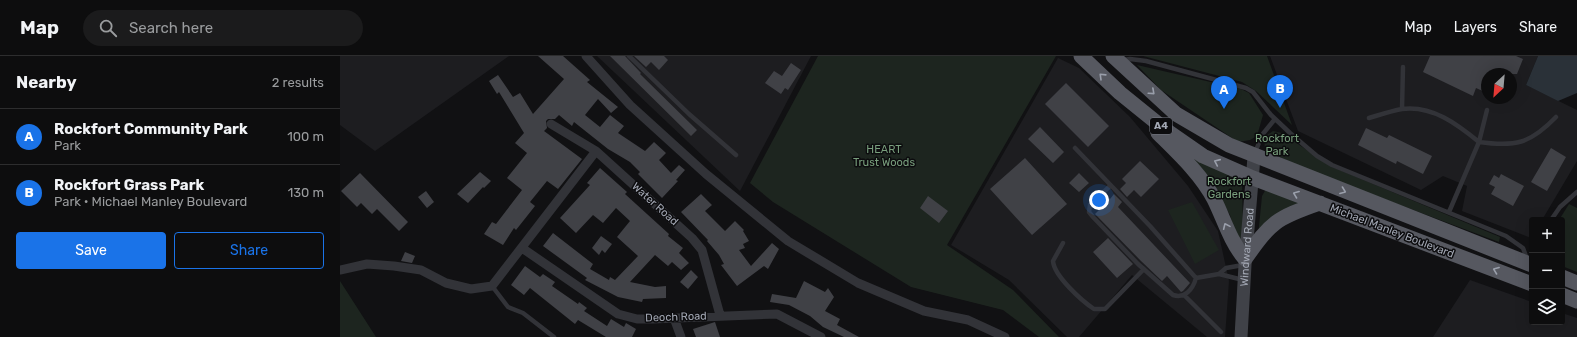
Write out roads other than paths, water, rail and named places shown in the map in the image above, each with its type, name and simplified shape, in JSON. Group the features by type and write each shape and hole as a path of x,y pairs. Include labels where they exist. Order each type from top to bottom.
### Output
{"highway":[{"name":"A4","path":"1081,56 1120,93 1167,131 1203,156 1253,178"},
{"name":"A4","path":"1116,59 1176,114 1222,142 1254,157"},
{"path":"1120,93 1194,172 1213,198 1237,249 1245,262 1268,228 1278,220 1320,203"},
{"name":"Michael Manley Boulevard","path":"1254,157 1529,261"},
{"name":"Michael Manley Boulevard","path":"1253,178 1529,283"},
{"path":"1565,278 1577,283"},
{"path":"1565,296 1577,301"}],"main road":[{"name":"Windward Road","path":"1241,337 1245,262 1254,157"}],"street":[{"path":"586,56 630,105 706,174 788,242 858,283 924,311 968,320 1005,337"},
{"name":"Water Road","path":"550,124 596,150 692,238 702,250 720,315"},
{"path":"340,270 367,264 394,266 421,270 446,283 471,289 492,286 596,150"},
{"name":"Deoch Road","path":"522,248 618,314 637,319 777,314 821,337"},
{"path":"674,318 681,337"}],"lane":[{"path":"629,56 689,114 736,155"},
{"path":"1116,59 1146,61 1246,88 1253,92 1275,119 1317,156 1332,165 1492,229 1514,240 1523,248 1529,258"},
{"path":"1402,109 1403,67"},
{"path":"1369,118 1402,109 1420,110 1445,118 1479,142 1499,145 1530,140 1556,117"},
{"path":"1449,212 1479,142 1487,110"},
{"path":"1254,157 1262,135 1275,119"},
{"path":"1075,148 1150,226 1196,278"},
{"path":"1110,186 1090,205 1089,212 1144,269 1173,295 1178,297 1184,295 1193,286 1196,278"},
{"path":"1553,217 1560,207 1577,192"},
{"path":"1063,243 1054,259 1055,270 1064,282 1094,309 1104,309 1144,269"},
{"path":"1220,274 1226,268 1245,262"},
{"path":"1196,278 1220,274 1244,280"},
{"path":"492,286 508,307 523,313 554,337"},
{"path":"1184,295 1221,332"}],"place":[{"name":"Rockfort Grass Park","path":"1280,108"},
{"name":"Rockfort Community Park","path":"1224,109"}],"park label":[{"name":"Rockfort Park","path":"1277,144"},
{"name":"HEART Trust Woods","path":"884,155"},
{"name":"Rockfort Gardens","path":"1229,187"}]}
